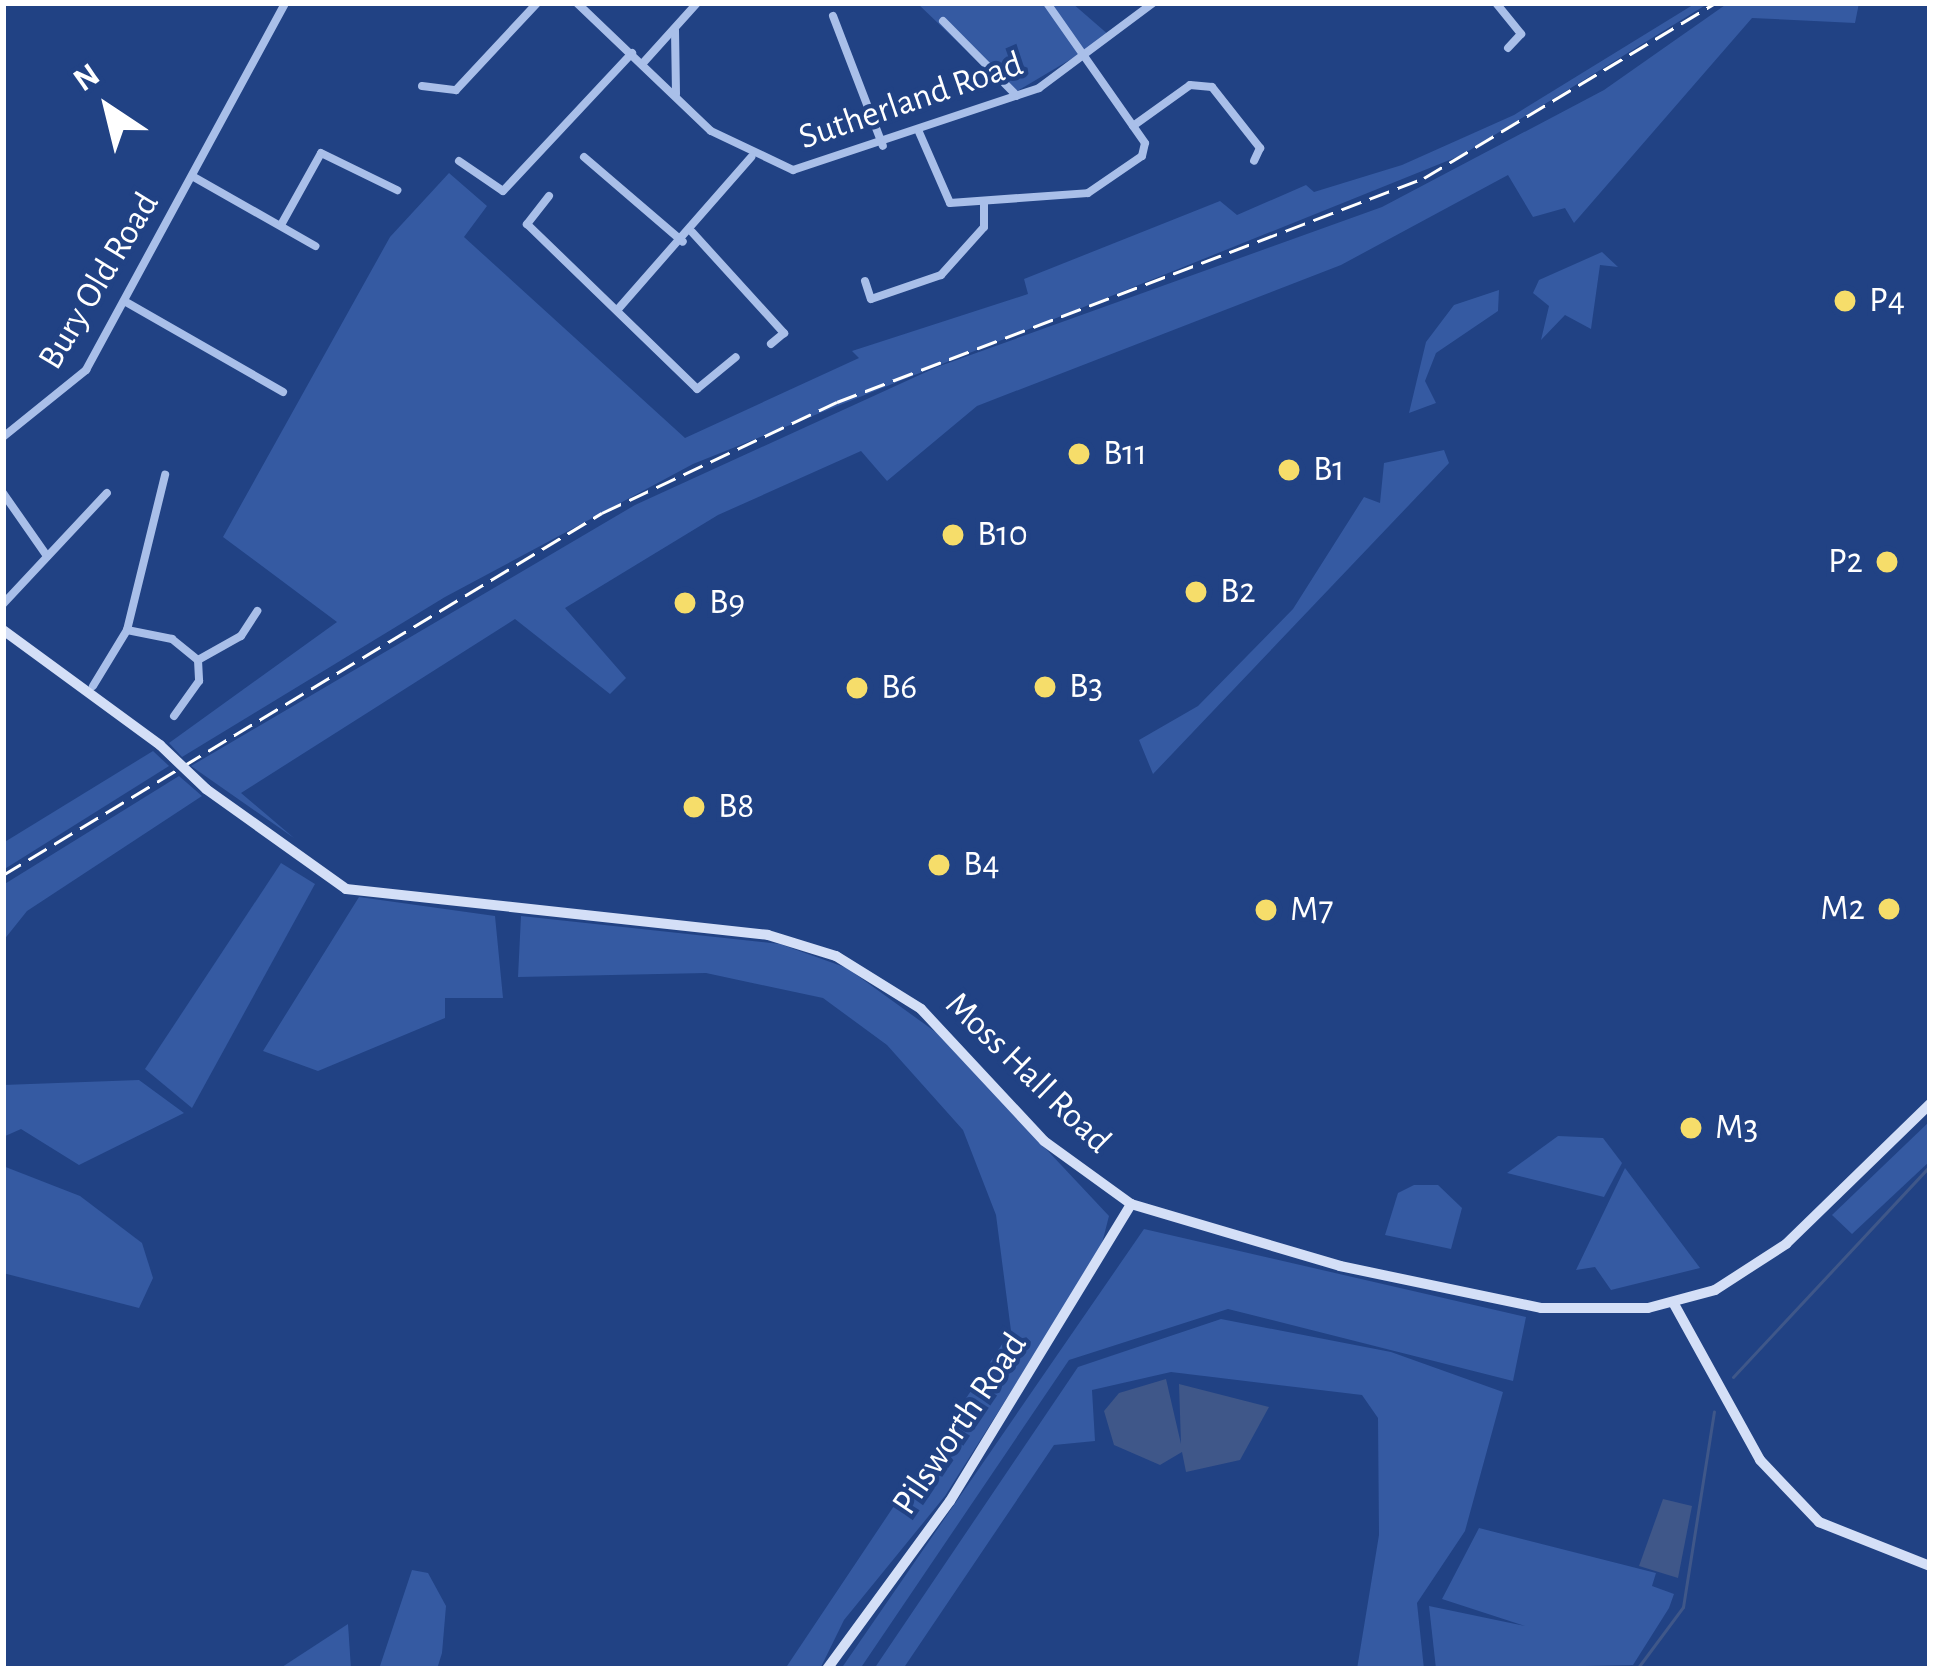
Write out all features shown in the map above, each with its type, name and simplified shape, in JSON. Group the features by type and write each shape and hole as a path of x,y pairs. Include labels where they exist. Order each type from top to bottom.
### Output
{"street":[{"name":"Bury Old Road","path":"3,437 67,392 126,302 284,3"},
{"path":"422,86 440,93 464,83 537,3"},
{"name":"Sutherland Road","path":"577,3 751,157 793,170 883,146 1017,96 1090,58 1153,3"},
{"path":"643,63 697,3"},
{"path":"919,132 950,203 1088,193 1142,156 1133,125 1047,3"},
{"path":"1496,3 1521,34 1508,48"},
{"path":"832,16 883,146"},
{"path":"944,20 1017,96"},
{"path":"675,28 676,94"},
{"path":"459,161 503,191 632,53"},
{"path":"464,83 473,94"},
{"path":"1133,125 1190,85 1212,87 1260,148 1254,160"},
{"path":"280,225 320,153 397,190"},
{"path":"584,157 683,242"},
{"path":"619,308 692,232 751,157"},
{"path":"192,176 316,246"},
{"path":"549,196 526,224 619,308 697,389 736,357"},
{"path":"865,280 871,299 941,275 984,227 984,203"},
{"path":"692,232 784,333 771,344"},
{"path":"126,302 284,392"},
{"path":"92,686 127,630 165,476"},
{"path":"3,493 47,556"},
{"path":"3,604 107,493"},
{"path":"198,660 241,636 257,611"},
{"name":"Moss Hall Road","path":"3,630 92,686 206,789 346,889 768,935 836,956 921,1010 1033,1131 1131,1204 1340,1266 1541,1308 1675,1304"},
{"path":"127,630 172,639 198,660 199,681 174,716"},
{"path":"1930,1104 1786,1244 1675,1304 1760,1460 1820,1522 1930,1566"},
{"name":"Pilsworth Road","path":"827,1669 950,1501 1131,1204"}],"shaded area":[{"path":"917,3 1072,3 1110,36 1012,94"},
{"path":"1696,3 1709,3 1462,155 693,464 445,597 182,757 169,743 337,622 223,537 390,237 449,173 487,206 464,237 685,438 859,358 852,351 1028,294 1024,279 1220,201 1237,215 1306,185 1314,192 1402,165 1514,115"},
{"path":"1728,3 1859,3 1855,23 1752,18 1574,223 1565,208 1533,217 1508,175 1341,265 977,406 887,481 861,451 718,515 565,608 626,678 610,694 515,619 241,793 294,838 191,766 635,505 937,367 1382,207 1604,90"},
{"path":"1602,252 1618,267 1600,265 1591,329 1565,315 1541,340 1549,306 1533,293 1539,280"},
{"path":"1499,290 1498,311 1436,353 1425,381 1436,403 1409,413 1426,342 1454,305"},
{"path":"1444,450 1449,463 1153,774 1139,740 1198,706 1293,609 1364,497 1380,503 1384,463"},
{"path":"153,751 169,766 3,870 3,843"},
{"path":"179,776 202,796 27,911 3,941 3,885"},
{"path":"281,863 315,884 192,1108 145,1069"},
{"path":"359,897 495,916 503,998 445,998 445,1018 318,1071 263,1051"},
{"path":"521,916 780,944 847,968 937,1033 1109,1216 1100,1251 945,1496 844,1620 820,1669 785,1669 1011,1331 996,1215 963,1130 887,1045 823,998 706,973 518,977"},
{"path":"139,1080 184,1113 79,1165 21,1129 3,1137 3,1085"},
{"path":"1930,1121 1930,1161 1852,1234 1832,1215"},
{"path":"1558,1136 1603,1138 1622,1163 1604,1197 1507,1173"},
{"path":"3,1166 80,1196 142,1243 153,1278 139,1308 3,1273"},
{"path":"1625,1168 1700,1268 1611,1290 1595,1267 1576,1270"},
{"path":"1414,1185 1438,1185 1462,1208 1451,1249 1385,1235 1398,1193"},
{"path":"1144,1229 1526,1317 1513,1381 1228,1309 1069,1360 860,1669 841,1669"},
{"path":"1221,1319 1391,1352 1503,1392 1465,1531 1417,1603 1424,1669 1357,1669 1379,1535 1378,1418 1362,1395 1171,1372 1092,1390 1095,1441 1054,1445 903,1669 874,1669 1078,1367"},
{"path":"1166,1379 1181,1444 1179,1384 1269,1407 1240,1460 1186,1472 1182,1452 1160,1465 1114,1445 1104,1411 1119,1393"},
{"path":"1663,1499 1692,1506 1678,1578 1639,1566"},
{"path":"1479,1528 1656,1573 1652,1586 1674,1594 1669,1608 1633,1665 1436,1669 1429,1606 1525,1626 1442,1599"},
{"path":"412,1570 428,1573 446,1606 437,1669 379,1669"},
{"path":"348,1624 351,1669 279,1669"}],"waterway":[{"path":"1733,1377 1930,1166"},
{"path":"1637,1669 1683,1607 1714,1411"}],"railway":[{"path":"3,875 602,513 837,402 1424,178 1715,3"}],"place":[{"name":"P4","path":"1845,301"},
{"name":"B11","path":"1079,454"},
{"name":"B1","path":"1289,470"},
{"name":"B10","path":"953,535"},
{"name":"P2","path":"1887,562"},
{"name":"B2","path":"1196,592"},
{"name":"B9","path":"685,603"},
{"name":"B3","path":"1045,687"},
{"name":"B6","path":"857,688"},
{"name":"B8","path":"694,807"},
{"name":"B4","path":"939,865"},
{"name":"M2","path":"1889,909"},
{"name":"M7","path":"1266,910"},
{"name":"M3","path":"1691,1128"}]}
